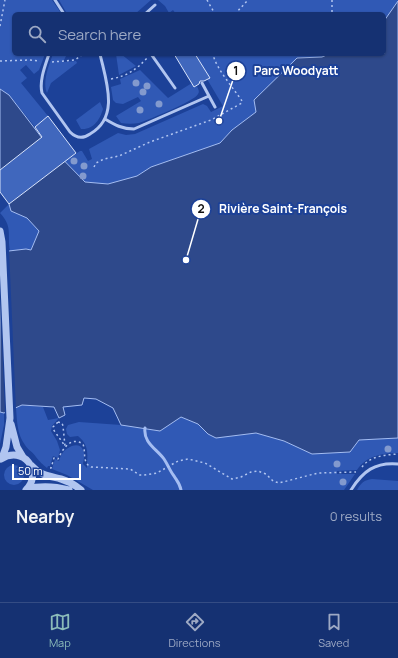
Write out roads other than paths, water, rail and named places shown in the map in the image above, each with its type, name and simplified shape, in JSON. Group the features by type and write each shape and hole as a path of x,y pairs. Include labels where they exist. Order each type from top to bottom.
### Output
{"street":[{"path":"0,231 2,242 10,418 16,447 26,460 33,473 31,484 27,490"},
{"path":"0,459 6,447 10,418"},
{"path":"0,459 12,455 26,460 41,474 61,479 81,490"},
{"path":"27,490 38,486 56,486 69,490"}],"lane":[{"path":"55,0 63,12"},
{"path":"147,12 155,5"},
{"path":"48,56 43,71 41,88 42,93 70,132 79,138 86,137 94,132 103,123 108,113 109,101 100,56"},
{"path":"152,56 175,88"},
{"path":"202,83 215,106"},
{"path":"105,119 120,128 134,129 209,96"},
{"path":"351,490 364,474 378,465 386,463 398,464"}],"waterway":[{"path":"145,428 148,442 164,459 181,490"}],"place":[{"name":"Parc Woodyatt","path":"219,121"},
{"name":"Rivière Saint-François","path":"186,260"}]}
